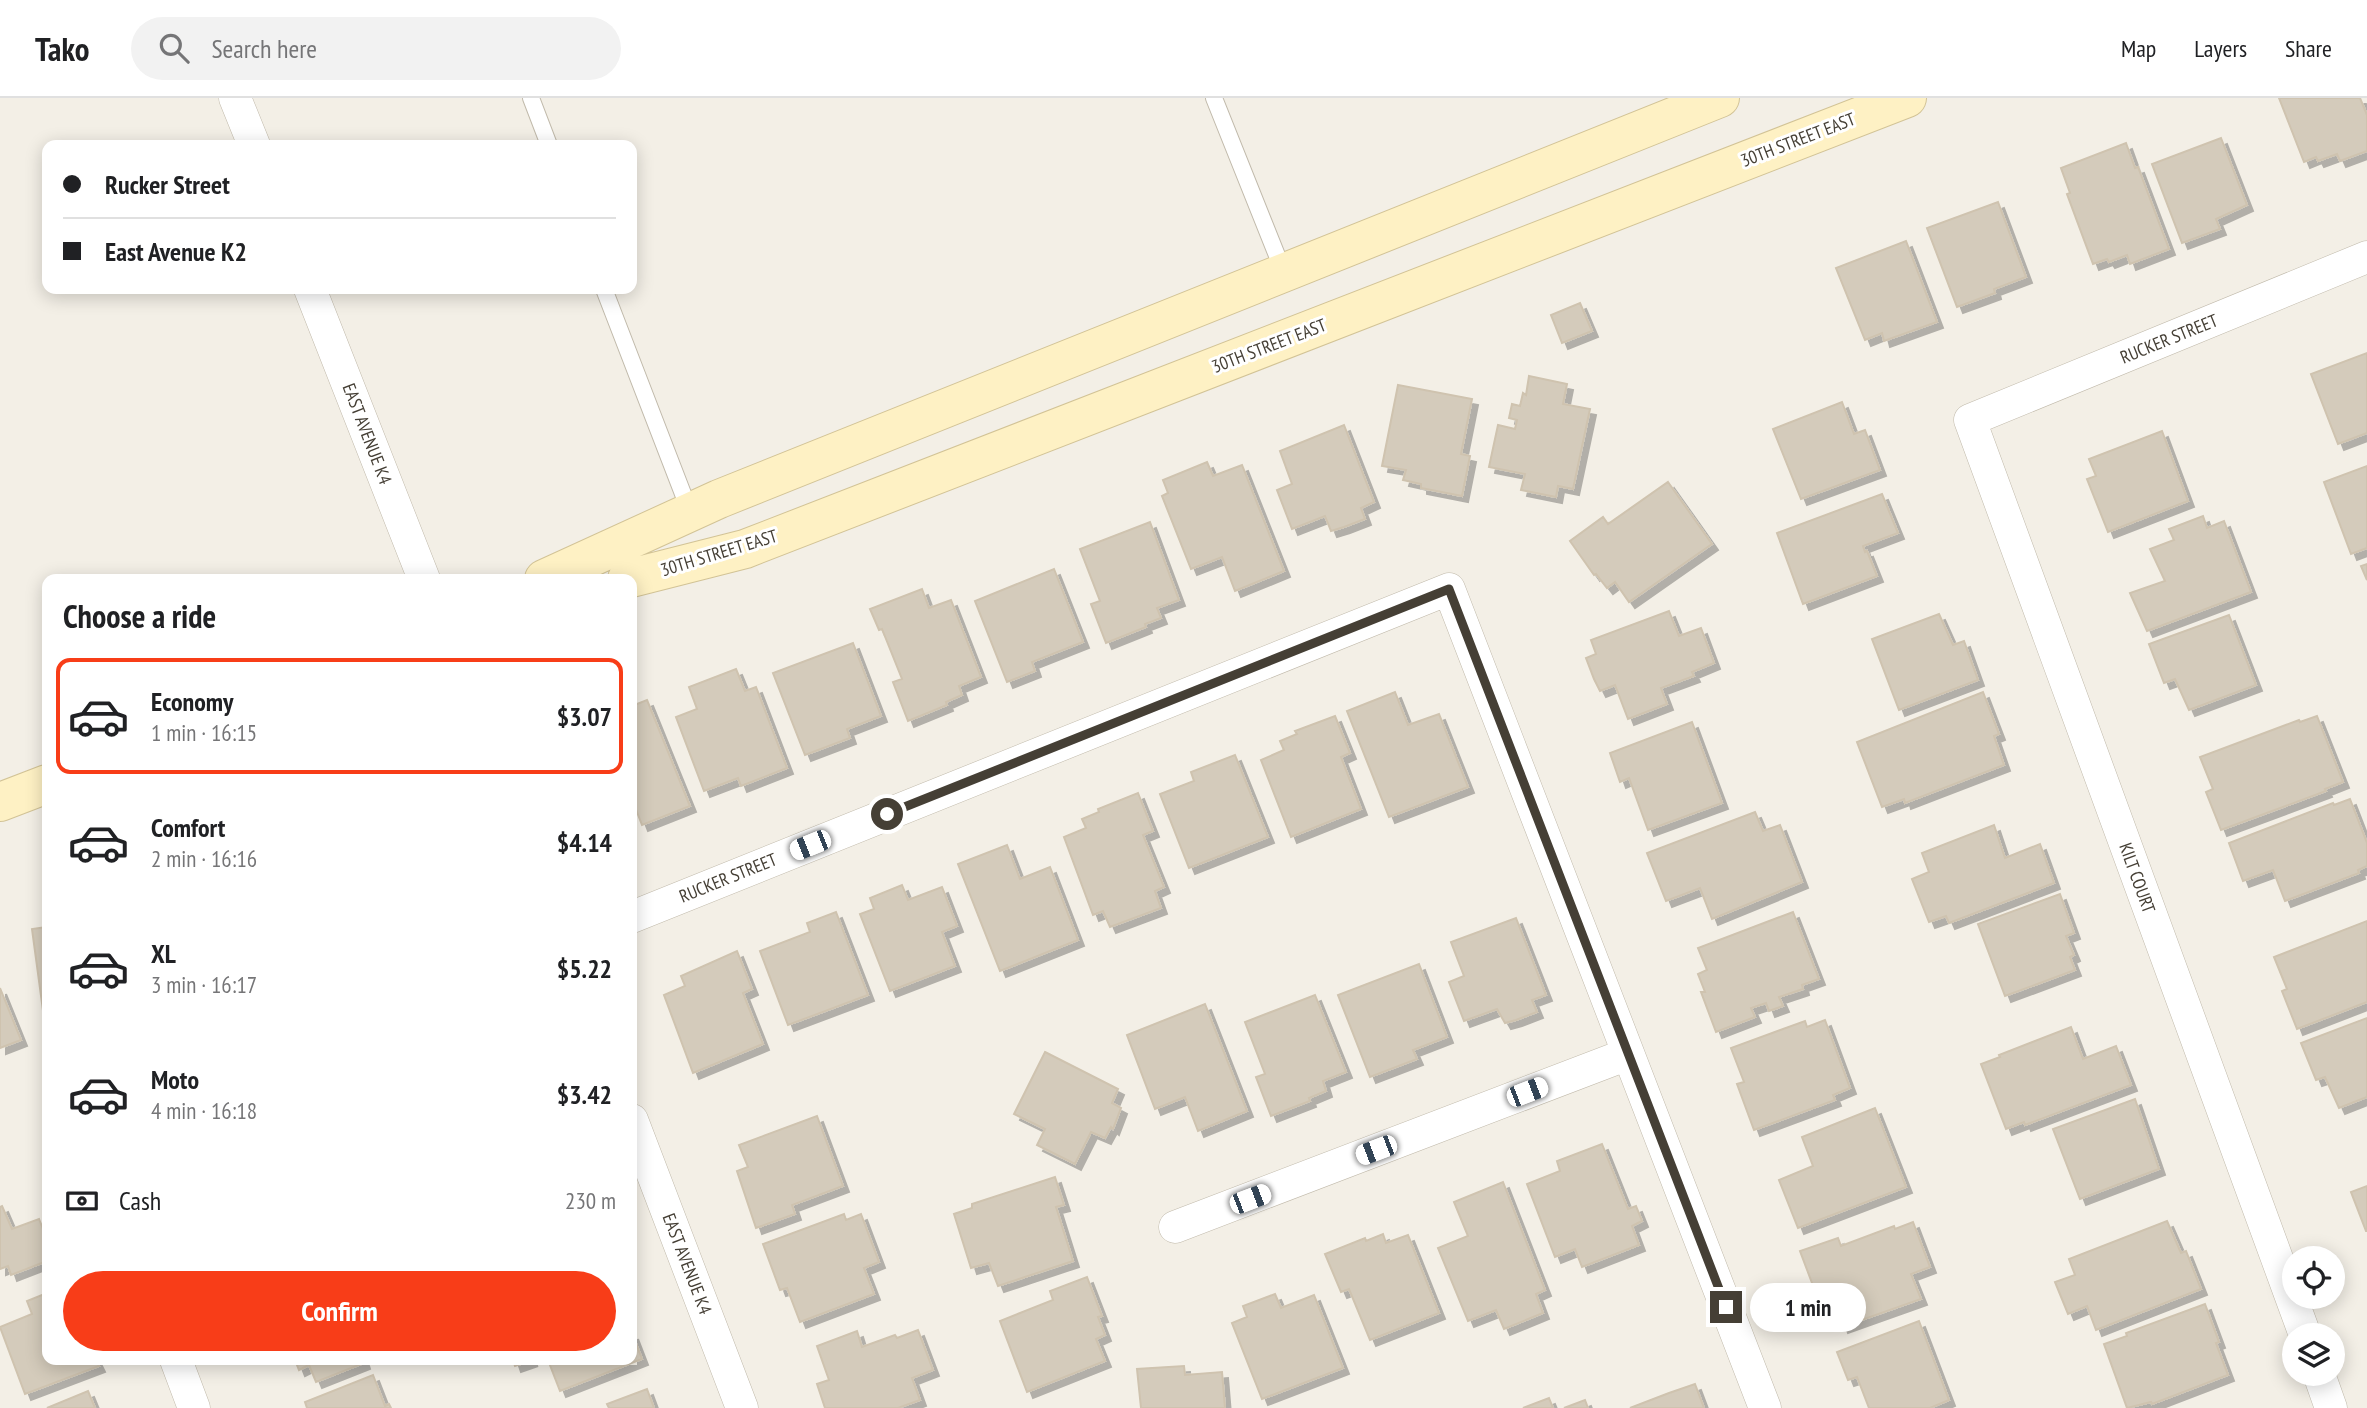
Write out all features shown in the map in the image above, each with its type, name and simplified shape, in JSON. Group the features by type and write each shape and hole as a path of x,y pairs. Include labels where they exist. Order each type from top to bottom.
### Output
{"main road":[{"path":"555,574 690,512 1720,98"},
{"name":"30TH STREET EAST","path":"637,576 745,549 1907,98"},
{"path":"0,802 42,786"}],"street":[{"path":"235,98 252,140"},
{"name":"RUCKER STREET","path":"1970,420 2367,257"},
{"name":"EAST AVENUE K4","path":"312,294 422,574"},
{"name":"KILT COURT","path":"1970,420 2301,1323"},
{"name":"RUCKER STREET","path":"637,915 1449,589 1628,1054"},
{"path":"1175,1227 1628,1054 1765,1408"},
{"name":"EAST AVENUE K4","path":"637,1133 742,1408"},
{"path":"178,1365 194,1408"},
{"path":"2323,1386 2331,1408"}],"lane":[{"path":"531,98 547,140"},
{"path":"1214,98 1284,272"},
{"path":"606,294 690,512"}],"building":[{"path":"2279,98 2360,98 2367,115 2367,151 2340,161 2337,154 2318,161 2316,157 2304,162"},
{"path":"2221,138 2247,205 2216,219 2220,229 2182,243 2152,164"},
{"path":"2126,143 2169,249 2130,264 2127,255 2109,262 2107,259 2093,264 2067,194 2070,193 2061,168"},
{"path":"1998,202 2026,277 1994,289 1995,293 1957,307 1927,228"},
{"path":"1906,241 1937,322 1884,341 1882,333 1865,340 1836,268"},
{"path":"1580,303 1592,331 1562,343 1551,315"},
{"path":"2367,353 2367,433 2338,444 2311,374"},
{"path":"1529,376 1567,384 1563,404 1590,409 1573,489 1558,486 1556,497 1521,490 1525,474 1489,467 1498,425 1515,429 1517,420 1509,418 1512,404 1520,406 1523,393 1526,395"},
{"path":"1398,385 1472,399 1461,454 1470,456 1462,496 1421,488 1421,484 1403,480 1406,470 1382,466"},
{"path":"1842,402 1854,434 1865,430 1880,470 1801,499 1773,429"},
{"path":"1344,425 1374,502 1361,508 1365,519 1344,527 1331,531 1325,516 1292,529 1277,490 1292,484 1280,451"},
{"path":"2162,431 2188,501 2108,532 2087,479 2096,476 2089,459"},
{"path":"1207,462 1213,476 1242,465 1284,571 1235,591 1222,557 1191,569 1162,496 1168,493 1163,480"},
{"path":"2367,466 2367,548 2351,554 2324,482"},
{"path":"1668,482 1712,544 1629,602 1615,582 1607,588 1596,574 1594,575 1570,541 1603,517 1608,524"},
{"path":"1882,494 1898,533 1863,546 1877,576 1803,604 1777,533"},
{"path":"2203,516 2207,528 2224,521 2251,592 2147,631 2130,593 2165,581 2150,549 2174,540 2169,529"},
{"path":"1150,522 1179,600 1157,608 1161,618 1145,624 1146,627 1106,643 1091,604 1100,601 1080,549"},
{"path":"2367,564 2367,580 2361,566"},
{"path":"1054,569 1083,642 1032,662 1035,671 1007,682 975,601"},
{"path":"922,589 929,608 951,600 981,677 959,686 962,695 946,702 947,705 908,721 893,682 902,679 882,629 879,630 870,609"},
{"path":"1669,611 1679,636 1701,628 1714,663 1692,672 1694,676 1661,688 1667,704 1628,719 1615,685 1600,691 1594,679 1586,658 1596,654 1591,640"},
{"path":"1939,614 1953,645 1964,641 1978,680 1899,710 1872,639"},
{"path":"2229,615 2256,685 2189,710 2175,679 2164,683 2149,644"},
{"path":"853,643 881,716 847,729 850,738 805,755 773,673"},
{"path":"736,669 745,691 756,687 787,768 741,786 738,778 704,791 676,717 697,709 689,687"},
{"path":"1395,692 1408,725 1439,714 1468,787 1389,817 1347,711"},
{"path":"1983,692 1999,734 1994,736 2004,765 1905,803 1904,799 1882,807 1857,742"},
{"path":"647,700 690,806 642,825 637,812 637,704"},
{"path":"1335,716 1350,753 1341,757 1361,809 1291,837 1261,760 1284,750 1280,741 1297,734 1295,731"},
{"path":"2317,716 2343,782 2325,789 2326,791 2221,830 2206,792 2213,789 2200,757 2299,720 2300,722"},
{"path":"1692,722 1722,803 1648,830 1629,778 1620,782 1610,753"},
{"path":"1235,755 1268,837 1189,868 1160,794 1194,781 1191,772"},
{"path":"1138,793 1153,831 1143,835 1164,887 1155,891 1161,908 1110,927 1103,911 1093,915 1064,837 1086,828 1082,819 1099,812 1098,809"},
{"path":"2350,799 2367,843 2367,866 2358,870 2359,873 2285,901 2273,870 2243,881 2229,843"},
{"path":"1755,812 1763,831 1780,825 1802,882 1712,919 1700,888 1666,901 1647,853"},
{"path":"1994,825 2005,858 2040,844 2054,883 1949,923 1946,916 1929,922 1912,879 1929,872 1922,853"},
{"path":"1007,845 1020,879 1050,867 1078,940 1000,971 958,864"},
{"path":"902,885 908,900 942,887 957,926 942,932 955,966 890,991 860,914 874,909 870,898"},
{"path":"2060,894 2074,933 2066,936 2074,955 2070,957 2075,970 2005,996 1978,924"},
{"path":"836,912 868,995 788,1025 760,951 810,932 807,923"},
{"path":"1793,912 1819,979 1802,985 1803,989 1779,997 1783,1006 1769,1011 1766,1003 1751,1008 1755,1017 1716,1032 1701,992 1705,992 1698,974 1707,970 1698,948"},
{"path":"1516,918 1546,995 1532,1000 1537,1012 1516,1020 1505,1023 1497,1009 1464,1021 1449,982 1464,976 1451,942"},
{"path":"2367,921 2367,1002 2297,1029 2282,991 2287,989 2274,957"},
{"path":"42,928 42,1003 32,929"},
{"path":"737,951 752,989 743,993 763,1044 693,1073 664,995 685,986 681,976"},
{"path":"1419,964 1447,1037 1413,1050 1417,1059 1370,1077 1338,995"},
{"path":"0,988 21,1040 0,1048"},
{"path":"1315,995 1346,1072 1323,1081 1326,1091 1309,1098 1310,1101 1271,1116 1256,1077 1265,1074 1245,1022"},
{"path":"1205,1004 1247,1111 1198,1131 1185,1097 1155,1109 1127,1035"},
{"path":"2367,1018 2367,1097 2339,1108 2325,1077 2316,1080 2301,1043"},
{"path":"1825,1020 1850,1088 1833,1095 1835,1100 1754,1130 1737,1084 1744,1082 1731,1048 1805,1021 1807,1027"},
{"path":"2071,1027 2083,1059 2116,1046 2131,1085 2025,1125 2024,1122 2006,1129 1981,1064"},
{"path":"1045,1052 1118,1089 1112,1103 1121,1108 1113,1129 1111,1127 1105,1138 1091,1132 1075,1164 1037,1145 1045,1129 1014,1114"},
{"path":"2135,1099 2159,1169 2080,1199 2053,1129"},
{"path":"1875,1108 1906,1187 1798,1228 1779,1180 1813,1166 1802,1137"},
{"path":"817,1116 843,1186 792,1205 795,1214 756,1228 737,1171 748,1167 739,1145"},
{"path":"1602,1144 1628,1209 1636,1206 1642,1221 1632,1226 1639,1245 1582,1267 1575,1249 1555,1257 1527,1184 1560,1171 1557,1161"},
{"path":"1055,1177 1064,1205 1056,1207 1073,1261 998,1286 989,1263 971,1268 954,1214 972,1208 972,1204"},
{"path":"1503,1182 1545,1290 1536,1294 1543,1313 1504,1329 1496,1310 1468,1321 1438,1248 1468,1236 1454,1202"},
{"path":"2367,1186 2367,1231 2366,1231 2351,1192"},
{"path":"2,1206 12,1229 39,1219 42,1226 42,1263 11,1275 8,1266 0,1269"},
{"path":"844,1214 846,1220 861,1214 879,1262 864,1268 874,1294 800,1322 787,1288 780,1290 763,1244"},
{"path":"2167,1221 2181,1253 2186,1251 2201,1289 2096,1330 2087,1306 2068,1314 2055,1282 2075,1275 2069,1259"},
{"path":"1913,1222 1930,1267 1911,1274 1921,1299 1842,1327 1834,1304 1824,1307 1818,1290 1815,1291 1800,1251 1838,1238 1841,1246 1894,1226 1895,1229"},
{"path":"1383,1234 1386,1243 1408,1235 1439,1313 1370,1340 1349,1289 1341,1292 1325,1254"},
{"path":"1087,1277 1102,1316 1098,1317 1105,1335 1096,1339 1105,1361 1027,1392 1000,1321 1053,1300 1050,1291"},
{"path":"1275,1294 1281,1308 1314,1295 1343,1368 1262,1399 1232,1323 1247,1317 1243,1306"},
{"path":"42,1295 42,1365 99,1366 25,1394 0,1327 32,1314 27,1301"},
{"path":"2205,1304 2228,1375 2152,1404 2151,1402 2127,1408 2104,1344 2127,1336 2126,1333"},
{"path":"1919,1321 1949,1400 1930,1408 1869,1408 1857,1377 1848,1380 1837,1352"},
{"path":"918,1330 933,1370 912,1378 920,1400 898,1408 825,1408 817,1384 829,1380 817,1346 857,1331 862,1347"},
{"path":"637,1346 642,1359 637,1361"},
{"path":"309,1365 359,1365 316,1382"},
{"path":"550,1365 627,1365 560,1391"},
{"path":"1184,1366 1185,1375 1222,1372 1225,1408 1141,1408 1137,1369"},
{"path":"373,1375 385,1406 389,1404 391,1408 307,1408 305,1402"},
{"path":"1695,1384 1704,1408 1630,1408 1669,1393"},
{"path":"647,1389 654,1408 609,1408 607,1404"},
{"path":"88,1391 95,1408 47,1408"},
{"path":"1549,1398 1553,1408 1523,1408"},
{"path":"1585,1400 1588,1408 1564,1408"}],"route":[{"path":"887,814 1449,589 1726,1307"}]}
